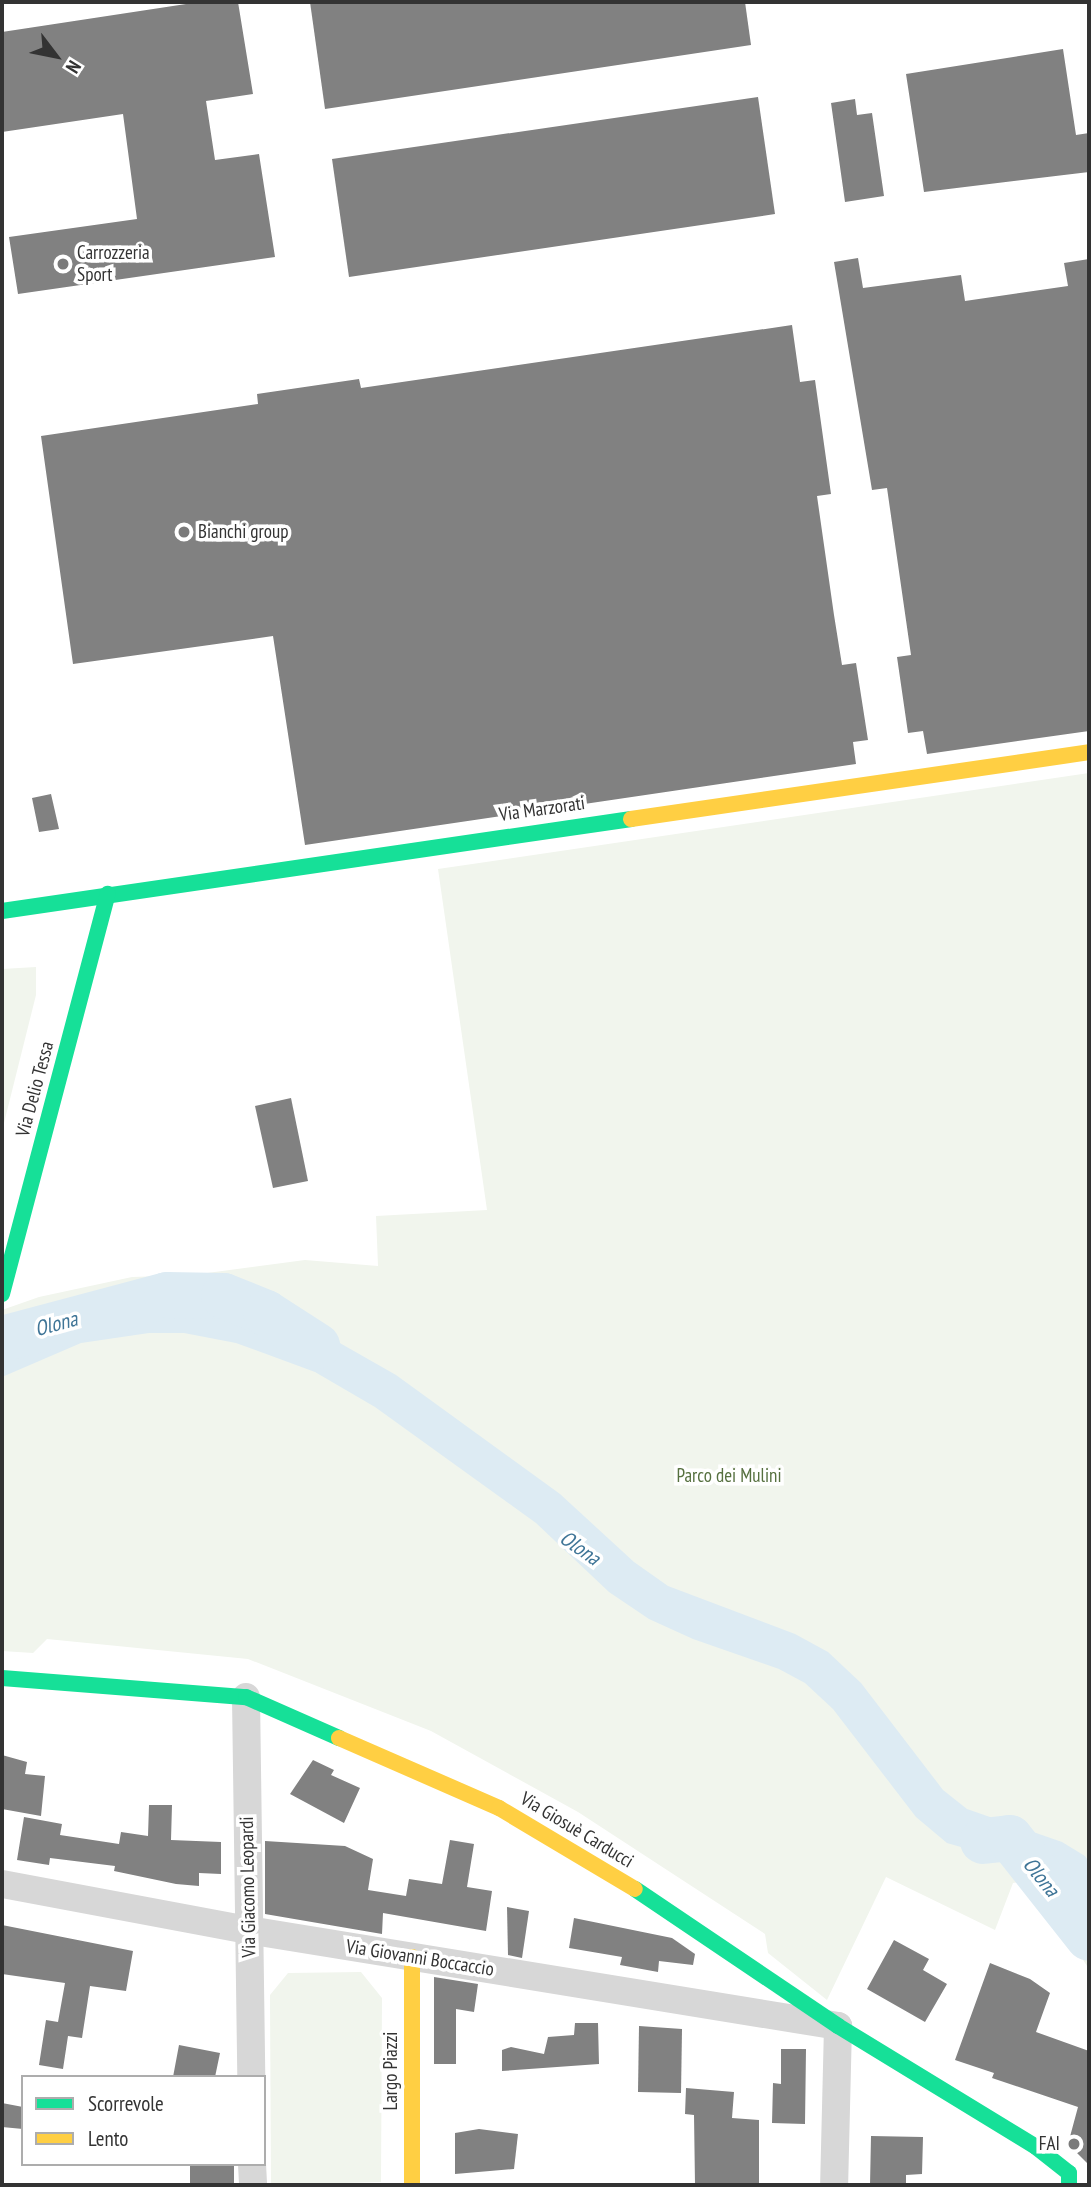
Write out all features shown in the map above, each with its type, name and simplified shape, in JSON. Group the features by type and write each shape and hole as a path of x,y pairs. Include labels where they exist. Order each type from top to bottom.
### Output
{"street":[{"name":"Via Marzorati","path":"2,911 1089,752"},
{"name":"Via Delio Tessa","path":"3,1290 108,894"},
{"name":"Via Giosuè Carducci","path":"2,1678 246,1697 499,1808 658,1902 838,2026 1036,2147 1069,2179"},
{"name":"Via Giacomo Leopardi","path":"246,1697 251,2075"},
{"name":"Via Giovanni Boccaccio","path":"2,1884 248,1930 838,2026"},
{"name":"Largo Piazzi","path":"412,1956 412,2185"},
{"path":"834,2185 838,2026"},
{"path":"252,2166 253,2185"}],"green space":[{"name":"Parco dei Mulini","path":"1089,773 1089,1969 1031,1880 1013,1883 995,1930 886,1877 827,2000 768,1953 765,1934 578,1812 431,1731 248,1659 47,1639 33,1653 2,1651 2,1310 39,1297 132,1277 192,1275 305,1260 378,1266 376,1216 487,1210 438,869"},
{"path":"36,967 36,995 2,1131 2,969"},
{"path":"361,1972 382,1998 381,2182 271,2185 270,1995 288,1973"}],"water":[{"path":"200,1298 246,1307 331,1338 396,1375 560,1494 634,1562 668,1586 795,1634 828,1652 861,1683 943,1790 967,1809 1062,1842 1085,1856 1089,1862 1089,1917 1081,1901 1048,1872 947,1843 916,1817 833,1709 805,1683 779,1669 693,1639 649,1619 609,1592 536,1523 375,1407 315,1372 236,1343 184,1333 149,1333 81,1343 2,1377 2,1340 21,1330 99,1307"}],"building":[{"path":"238,2 253,94 206,101 215,160 259,154 275,257 18,294 9,237 137,219 123,114 2,132 2,32 186,4"},
{"path":"310,2 745,2 751,45 325,109"},
{"path":"1063,49 1076,135 1089,133 1089,172 924,192 906,74"},
{"path":"758,97 775,214 349,277 332,159"},
{"path":"855,99 857,115 872,113 884,196 845,202 831,103"},
{"path":"858,258 863,288 961,275 965,301 1068,286 1064,263 1089,259 1089,731 927,754 923,731 908,733 897,657 911,655 887,488 872,490 834,262"},
{"path":"792,325 800,382 815,380 831,494 817,496 834,615 842,665 856,663 868,740 853,742 856,764 305,845 273,636 73,664 41,436 258,404 257,394 359,379 361,388"},
{"path":"51,794 59,829 39,832 32,798"},
{"path":"291,1098 308,1181 273,1188 255,1106"},
{"path":"2,1755 27,1762 25,1774 45,1776 41,1816 2,1809"},
{"path":"313,1760 334,1770 331,1775 360,1788 344,1823 290,1794"},
{"path":"149,1805 172,1805 171,1840 221,1842 221,1874 199,1873 199,1886 114,1871 115,1866 50,1858 49,1865 17,1860 24,1817 62,1824 60,1835 119,1844 121,1832 148,1836"},
{"path":"450,1840 474,1844 467,1887 492,1891 486,1931 383,1913 382,1934 265,1914 265,1841 345,1846 373,1859 368,1890 406,1896 409,1879 442,1884"},
{"path":"507,1907 529,1911 522,1958 508,1955"},
{"path":"574,1918 672,1938 695,1954 693,1965 659,1961 658,1972 620,1965 622,1957 569,1948"},
{"path":"2,1925 133,1951 126,1991 90,1986 82,2038 68,2036 63,2069 39,2065 46,2020 58,2022 65,1983 2,1974"},
{"path":"894,1940 929,1959 923,1970 947,1984 925,2022 867,1989"},
{"path":"990,1963 1030,1979 1050,1993 1036,2032 1089,2051 1089,2165 1068,2144 1078,2107 992,2078 994,2073 955,2060"},
{"path":"434,1977 478,1984 474,2012 456,2009 456,2064 434,2064"},
{"path":"575,2023 598,2023 599,2064 502,2071 502,2050 511,2047 544,2054 548,2037 574,2035"},
{"path":"639,2026 682,2029 681,2093 638,2092"},
{"path":"179,2045 220,2053 215,2075 173,2075"},
{"path":"781,2049 806,2049 805,2124 772,2123 773,2083 781,2084"},
{"path":"686,2088 734,2092 732,2118 759,2120 759,2183 695,2185 694,2115 685,2114"},
{"path":"2,2103 21,2107 21,2129 2,2127"},
{"path":"479,2129 518,2134 514,2169 455,2174 455,2133"},
{"path":"871,2136 923,2137 922,2174 906,2175 906,2185 870,2185"},
{"path":"190,2166 234,2166 234,2185 190,2185"}],"waterway":[{"name":"Olona","path":"2,1339 167,1295 224,1296 266,1313 317,1346"},
{"name":"Olona","path":"983,1841 1010,1838 1089,1938"}],"traffic: fast":[{"path":"2,911 631,819"},
{"path":"2,1294 108,894"},
{"path":"2,1678 246,1697 339,1738"},
{"path":"635,1889 838,2026 1036,2147 1069,2173 1069,2185"}],"traffic: slow":[{"path":"631,819 1089,752"},
{"path":"339,1738 499,1808 635,1889"},
{"path":"412,1957 412,2185"}],"place":[{"name":"Carrozzeria Sport","path":"63,264"},
{"name":"Bianchi group","path":"184,532"},
{"name":"FAI","path":"1074,2144"}]}
